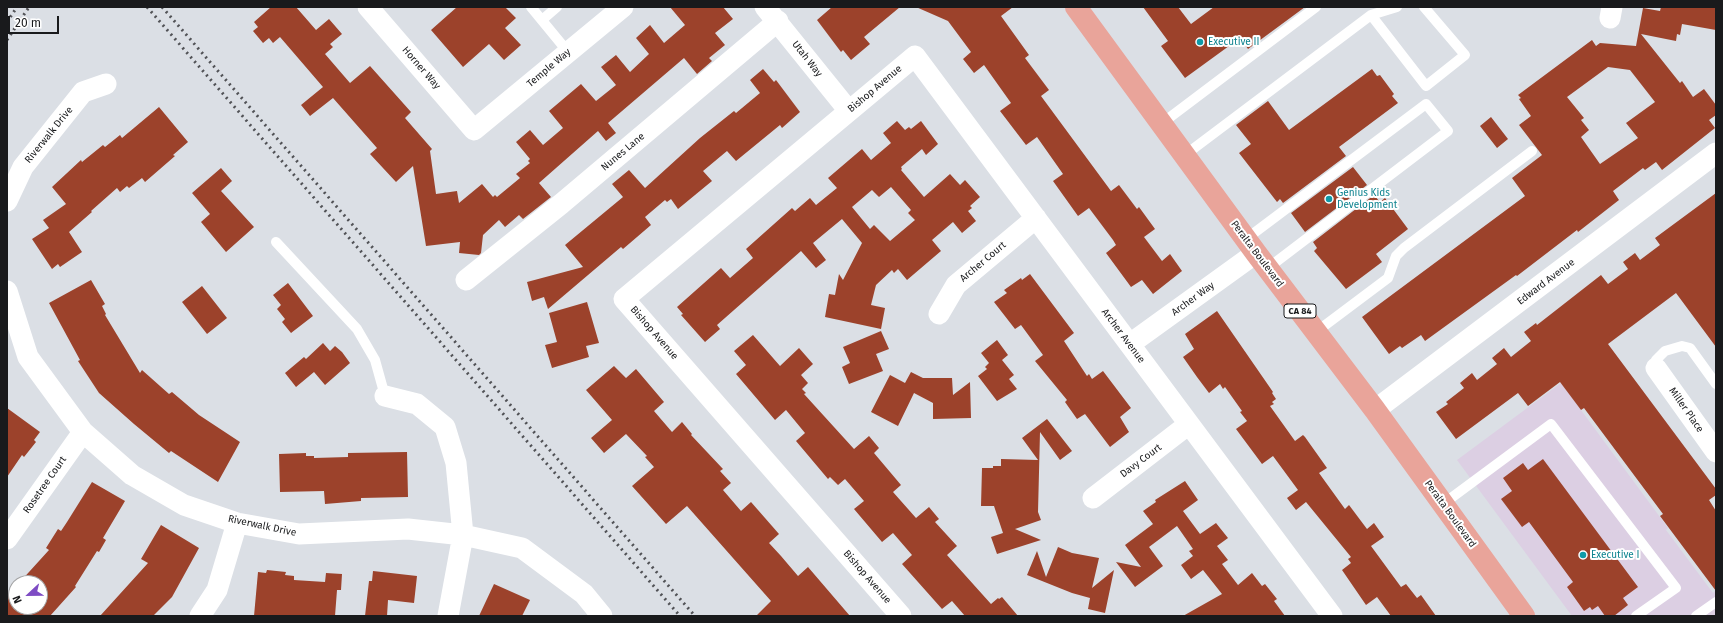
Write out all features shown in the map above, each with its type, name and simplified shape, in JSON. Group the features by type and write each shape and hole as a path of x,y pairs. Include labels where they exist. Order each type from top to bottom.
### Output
{"main road":[{"name":"Peralta Boulevard","path":"1076,7 1257,254 1375,410 1524,616"}],"street":[{"name":"Horner Way","path":"368,7 474,130"},
{"name":"Temple Way","path":"474,130 623,7"},
{"name":"Utah Way","path":"771,14 849,111"},
{"name":"Nunes Lane","path":"466,280 561,204 771,14"},
{"name":"Bishop Avenue","path":"901,616 624,299 915,56"},
{"name":"Archer Avenue","path":"915,56 1332,616"},
{"name":"Riverwalk Drive","path":"7,201 23,167 83,92 106,84"},
{"name":"Edward Avenue","path":"1375,410 1716,153"},
{"name":"Archer Court","path":"939,314 956,285 1036,218"},
{"name":"Archer Way","path":"1130,344 1257,254"},
{"name":"Riverwalk Drive","path":"7,291 28,357 83,432 132,475 184,505 238,523 299,534 408,529 463,535 522,548 584,594 602,616"},
{"name":"Miller Place","path":"1656,368 1716,452"},
{"path":"385,396 417,404 445,427 456,463 463,535 448,616"},
{"name":"Davy Court","path":"1092,498 1189,424"},
{"name":"Rosetree Court","path":"7,539 83,432"},
{"path":"200,616 217,590 238,523"}],"lane":[{"path":"531,7 568,52"},
{"path":"542,20 557,7"},
{"path":"1162,124 1316,7"},
{"path":"1185,155 1371,15 1397,7"},
{"path":"1371,15 1426,86 1465,55 1424,7"},
{"path":"1426,104 1448,131 1257,254 1426,104"},
{"path":"1316,332 1388,278 1396,256 1404,248 1532,150"},
{"path":"276,242 357,329 375,360 385,396"},
{"path":"1656,368 1656,360 1665,351 1682,346 1690,348 1716,384"},
{"path":"1443,504 1551,424 1676,588 1636,616"},
{"path":"1696,616 1716,602"}],"shaded area":[{"path":"1561,383 1668,528 1666,530 1713,593 1716,590 1716,616 1572,616 1457,460"}],"building":[{"path":"271,7 296,7 316,30 329,19 342,34 330,44 333,47 325,54 350,83 370,66 411,112 405,118 432,149 430,151 436,194 457,191 459,203 482,184 493,197 495,195 497,197 520,178 516,174 530,163 528,161 530,159 516,142 530,130 543,145 563,128 549,111 581,84 596,101 616,85 601,67 616,55 630,72 649,54 636,38 650,25 664,43 685,25 670,7 723,7 733,19 715,33 725,45 709,58 712,61 697,74 684,58 608,123 616,133 606,141 598,131 539,183 551,197 523,219 519,215 505,227 499,220 483,235 481,253 479,255 459,253 460,242 426,246 413,166 396,182 370,154 377,148 333,98 310,116 301,105 323,87 280,37 273,43 269,38 263,43 253,31 258,27 254,22"},
{"path":"457,7 505,7 516,18 505,28 521,45 504,60 489,44 463,67 431,30"},
{"path":"832,7 900,7 864,37 870,44 851,60 843,50 841,52 817,20"},
{"path":"916,7 1013,7 1001,16 1029,55 1025,58 1049,90 1041,96 1111,191 1119,185 1137,209 1139,207 1155,229 1144,237 1162,261 1170,254 1182,271 1153,294 1142,280 1131,287 1106,253 1116,245 1113,240 1089,208 1078,216 1053,181 1063,174 1037,137 1026,145 1000,111 1011,103 984,65 974,73 963,59 971,52 948,21"},
{"name":"Executive II","path":"1143,7 1178,7 1191,24 1214,7 1305,7 1248,49 1240,38 1185,78 1161,46 1168,41"},
{"path":"1661,7 1716,7 1716,30 1682,24 1680,35 1677,34 1676,41 1641,34 1680,83 1682,81 1693,97 1704,89 1716,105 1716,115 1709,120 1715,128 1662,170 1656,162 1645,170 1643,168 1613,191 1619,200 1578,232 1577,230 1517,276 1516,275 1425,341 1421,335 1402,348 1400,346 1389,354 1362,317 1525,196 1512,178 1542,155 1519,125 1531,116 1519,99 1521,98 1518,95 1592,40 1596,46 1600,43 1636,46 1643,8 1660,11","holes":["1608,67 1630,70 1655,102 1626,123 1638,138 1600,164 1581,137 1589,130 1581,120 1584,118 1567,97"]},
{"path":"763,69 774,82 776,80 800,112 782,128 780,125 736,161 727,151 703,171 712,181 678,209 671,199 667,202 665,200 645,217 651,225 623,249 621,247 548,309 544,297 532,301 527,282 583,267 565,245 623,197 612,184 629,170 645,188 700,138 734,111 736,113 760,93 750,80"},
{"path":"1372,69 1377,76 1380,75 1394,94 1392,96 1398,103 1339,147 1346,156 1283,203 1280,199 1277,202 1239,153 1251,144 1236,125 1268,101 1289,130"},
{"path":"159,107 188,142 173,155 175,156 145,182 142,178 129,188 127,186 120,192 117,188 91,211 92,212 69,232 82,252 60,267 58,264 52,269 32,239 49,228 43,220 66,204 52,187 81,160 82,162 103,145 105,147 120,135 122,138"},
{"path":"1491,117 1508,139 1497,148 1480,126"},
{"path":"897,121 905,130 909,127 911,129 921,121 938,144 926,155 922,149 901,167 901,170 924,197 950,174 960,185 965,180 980,197 970,206 972,208 968,211 976,221 962,233 953,222 932,240 941,251 907,280 898,269 894,273 892,270 876,285 871,305 885,308 881,329 825,317 829,294 835,295 839,274 843,280 862,243 842,219 813,243 826,260 816,268 801,251 717,325 720,329 705,342 681,315 683,314 677,307 721,268 730,278 753,258 746,249 792,208 795,211 810,198 816,205 837,188 828,178 862,149 871,160 891,143 883,133","holes":["891,187 911,210 908,213 915,220 890,241 874,225 870,229 852,207 872,190 879,197"]},
{"name":"Genius Kids Development","path":"1353,167 1367,185 1305,232 1291,213"},
{"path":"221,168 232,181 221,191 254,227 226,252 201,222 210,214 192,193"},
{"path":"1716,193 1716,347 1676,293 1608,344 1716,489 1716,495 1709,500 1716,511 1716,591 1660,516 1663,514 1584,408 1581,410 1560,382 1528,406 1518,393 1456,439 1436,412 1448,404 1446,402 1464,388 1460,383 1472,373 1477,380 1497,364 1492,358 1504,348 1511,357 1531,341 1524,332 1536,323 1537,325 1601,275 1608,284 1628,269 1623,262 1635,253 1640,260 1660,245 1655,238"},
{"path":"1374,195 1380,202 1385,198 1408,229 1376,254 1382,262 1346,289 1314,251 1317,248 1313,242"},
{"path":"1030,274 1074,333 1064,341 1087,376 1089,374 1092,379 1103,371 1131,408 1120,417 1129,432 1110,447 1085,414 1077,419 1065,402 1067,400 1035,361 1043,355 1021,325 1015,329 994,302 1007,293 1004,290 1021,278 1022,280"},
{"path":"91,280 105,304 102,306 106,314 105,315 140,373 142,370 169,394 172,392 199,415 240,442 218,482 171,451 169,453 134,424 99,393 78,361 80,360 49,303"},
{"path":"288,283 313,316 291,333 282,322 285,319 277,309 281,305 273,295"},
{"path":"202,286 227,318 207,334 182,302"},
{"path":"587,302 599,343 586,346 589,357 552,368 545,345 557,342 549,313"},
{"path":"1217,311 1273,392 1272,393 1276,399 1272,402 1274,404 1270,406 1295,441 1303,435 1305,437 1327,468 1319,473 1345,509 1349,505 1367,529 1374,523 1384,537 1371,546 1401,587 1406,584 1417,598 1421,595 1436,616 1391,616 1377,597 1366,605 1342,570 1351,563 1348,559 1351,557 1306,502 1296,510 1287,498 1298,490 1273,456 1262,464 1236,429 1247,421 1240,412 1242,411 1225,387 1223,389 1220,384 1209,393 1197,377 1183,357 1194,349 1185,334"},
{"path":"881,331 889,349 876,354 883,371 849,384 842,367 850,363 843,347"},
{"path":"753,335 780,366 799,348 813,364 801,375 808,383 802,389 806,393 804,394 854,449 869,436 879,448 874,453 901,485 893,492 916,518 929,507 939,519 935,522 957,546 947,555 991,604 998,598 999,599 1002,597 1018,616 965,616 952,601 942,609 902,564 912,555 893,533 882,542 854,509 864,501 845,479 838,485 830,477 828,479 796,441 805,433 786,410 775,420 736,374 746,365 734,351"},
{"path":"997,340 1008,355 1002,360 1014,375 1009,379 1017,389 997,401 978,376 987,369 985,367 989,363 981,353"},
{"path":"323,343 330,351 335,346 342,352 350,363 325,385 314,372 296,387 285,373 304,357 306,359"},
{"path":"614,366 626,378 636,369 664,402 654,411 672,432 682,422 692,434 691,435 723,469 720,471 731,483 723,490 741,511 751,502 779,534 769,543 798,576 808,567 850,616 756,616 771,601 687,506 666,524 632,486 654,467 645,457 647,456 626,434 604,453 591,438 612,420 586,390"},
{"path":"911,372 923,378 952,378 953,395 970,382 971,418 933,419 933,403 914,393 898,426 871,412 890,375 905,383"},
{"path":"7,408 40,432 34,440 36,442 24,457 22,455 7,477"},
{"path":"1047,419 1072,451 1060,460 1040,432 1038,512 1041,520 1015,529 1041,540 997,554 991,537 1003,533 994,506 981,506 982,468 1001,466 1001,459 1038,460 1022,438"},
{"path":"407,452 408,497 361,498 361,501 325,504 324,491 280,492 279,454 306,453 306,456 314,456 314,458 348,457 348,453"},
{"name":"Executive I","path":"1543,459 1638,587 1623,598 1628,605 1614,616 1605,616 1598,606 1592,610 1590,607 1584,611 1567,587 1573,582 1529,522 1522,527 1501,499 1512,491 1503,478 1523,463 1528,470"},
{"path":"1185,481 1198,500 1183,511 1200,534 1216,523 1228,538 1217,546 1228,560 1222,564 1238,585 1252,573 1262,586 1265,584 1277,599 1274,601 1285,616 1183,616 1222,594 1203,570 1191,579 1181,565 1193,556 1189,551 1193,549 1177,526 1149,547 1163,566 1135,587 1116,562 1141,567 1125,545 1153,524 1143,511 1156,502 1155,500"},
{"path":"92,482 125,501 103,538 106,540 99,552 97,551 75,586 76,587 50,616 7,616 8,595 8,615 48,615 48,575 26,575 49,550 46,548 58,529 61,531"},
{"path":"161,525 199,548 172,597 153,616 100,616 148,563 141,559"},
{"path":"1058,547 1072,553 1099,558 1092,588 1114,570 1105,613 1088,609 1090,598 1072,593 1027,575 1037,551 1046,577"},
{"path":"267,570 286,572 285,575 294,576 294,580 325,582 326,573 342,574 341,590 337,590 335,616 254,616 258,572 266,573"},
{"path":"373,571 417,576 414,603 388,600 387,616 365,616 369,581 372,581"},
{"path":"494,584 530,600 522,616 479,616"}],"railway":[{"path":"7,22 17,7"},
{"path":"7,40 29,7"},
{"path":"147,7 680,616"},
{"path":"162,7 695,616"}],"place":[{"name":"Executive II","path":"1200,42"},
{"name":"Genius Kids Development","path":"1329,199"},
{"name":"Executive I","path":"1583,555"}]}
